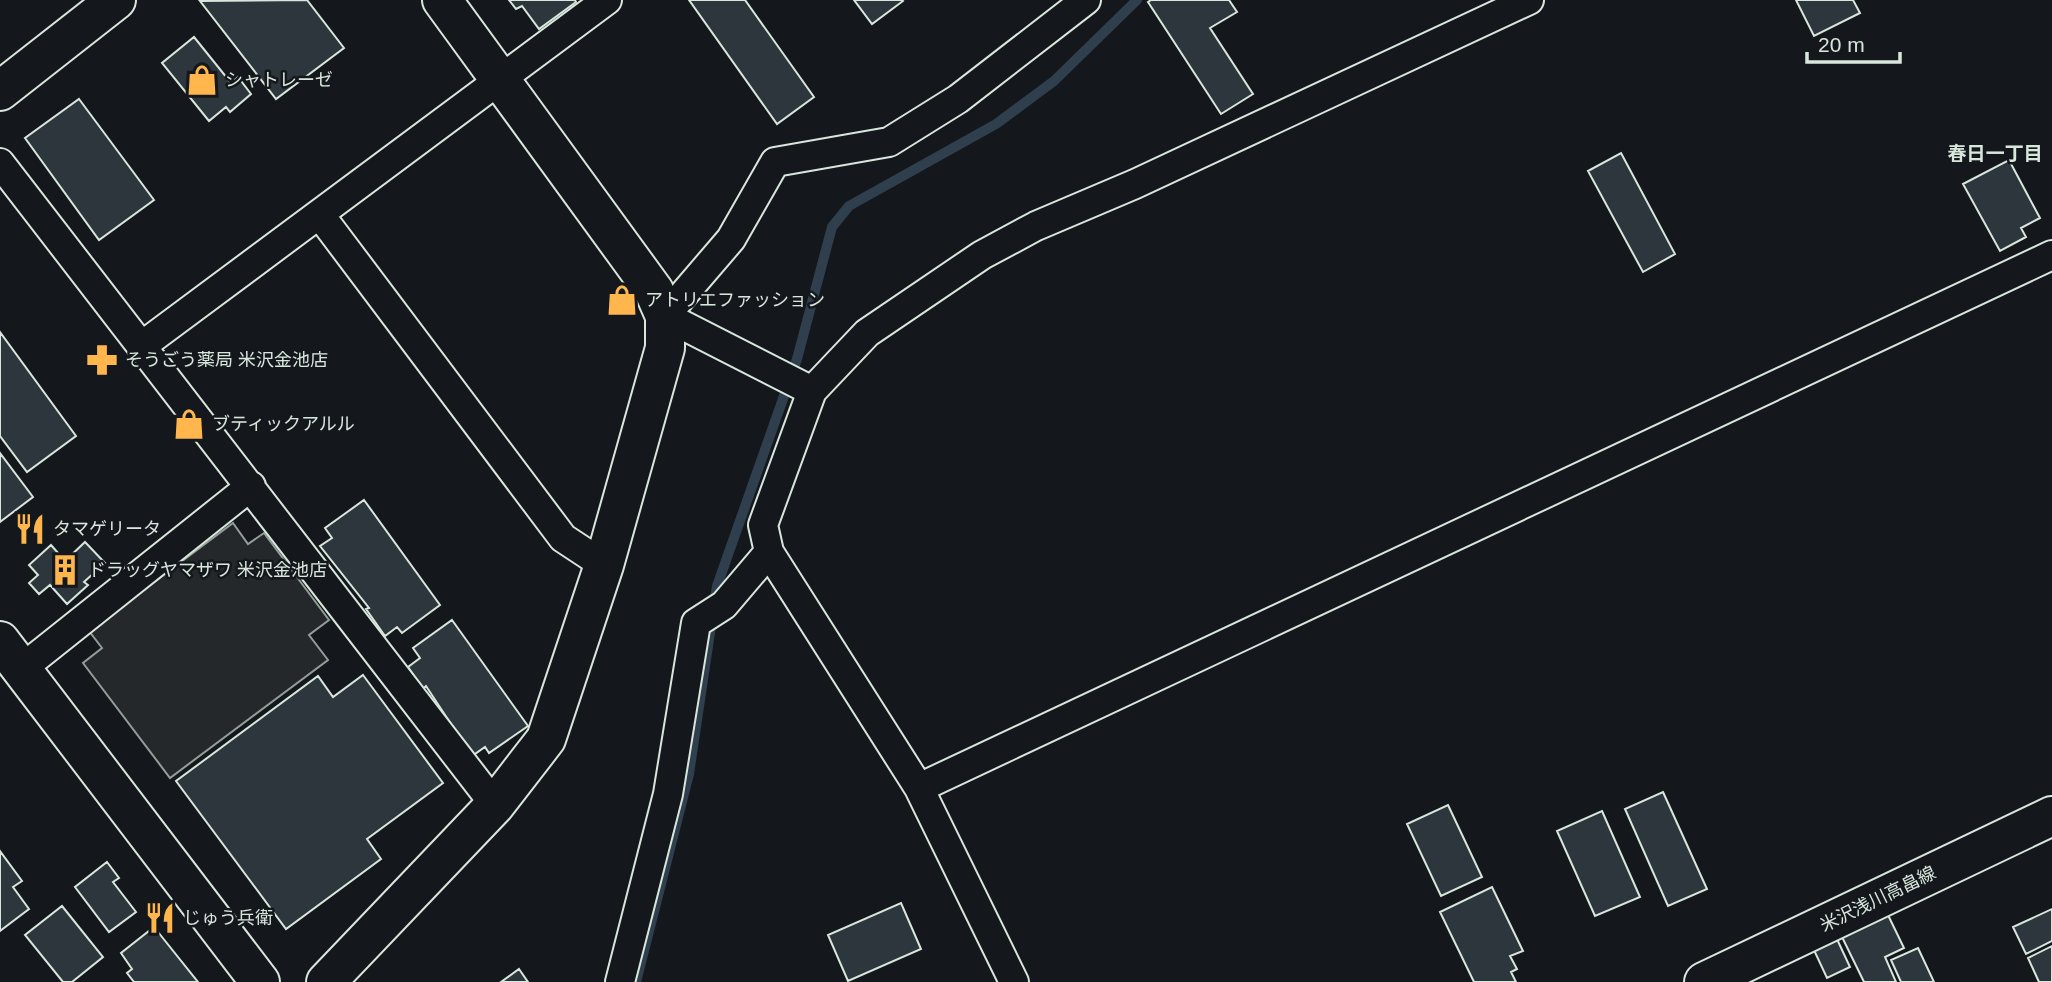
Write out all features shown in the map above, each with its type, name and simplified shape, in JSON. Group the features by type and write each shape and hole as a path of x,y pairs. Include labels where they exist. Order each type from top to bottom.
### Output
{"street":[{"path":"0,91 117,0"},
{"path":"326,982 495,805 546,739 604,565 665,348 665,316 654,291 442,0"},
{"path":"144,345 607,0"},
{"path":"665,316 730,239 775,162 889,142 958,99 1086,0"},
{"path":"1014,982 919,788 769,552 763,525 812,391 867,333 982,255 1036,226 1135,184 1529,0"},
{"path":"0,163 144,345 495,805"},
{"path":"320,215 562,538 604,565"},
{"path":"919,788 2052,255"},
{"path":"665,316 812,391"},
{"path":"251,486 10,655 260,982"},
{"path":"620,982 668,794 696,623 724,605 769,552"},
{"name":"米沢浅川高畠線","path":"1704,982 2052,816"}],"shaded area":[{"path":"233,523 248,544 264,533 329,620 309,635 328,660 170,778 83,663 102,648 89,631"}],"building":[{"path":"307,0 344,48 276,99 200,1"},
{"path":"509,0 576,2 539,29 522,6 516,9"},
{"path":"689,0 745,0 814,97 777,124"},
{"path":"854,0 902,0 903,1 872,24"},
{"path":"1229,0 1237,12 1210,28 1253,94 1221,114 1148,2"},
{"path":"1796,0 1853,0 1860,13 1814,36"},
{"name":"シャトレーゼ","path":"194,37 231,83 238,77 251,94 230,112 226,107 209,121 162,63"},
{"path":"79,99 154,200 99,240 25,138"},
{"path":"1621,153 1675,254 1643,272 1588,171"},
{"path":"2009,160 2040,218 2021,228 2026,237 2000,251 1963,184"},
{"path":"0,332 76,436 27,472 0,436"},
{"path":"0,453 33,497 0,522"},
{"path":"364,500 440,605 402,633 397,627 385,636 366,609 369,608 320,546 332,538 325,528"},
{"name":"ドラッグヤマザワ 米沢金池店","path":"85,542 105,563 84,582 88,585 67,604 50,585 39,594 29,583 38,575 29,565 51,545 65,561"},
{"path":"452,620 528,726 489,753 485,747 472,756 426,686 423,689 408,667 420,658 413,648"},
{"path":"363,675 443,783 367,839 381,859 286,929 176,781 318,676 333,697"},
{"path":"1663,792 1707,889 1668,906 1625,809"},
{"path":"1448,805 1482,877 1441,896 1407,824"},
{"path":"1602,811 1640,897 1595,916 1557,831"},
{"path":"0,851 22,881 13,887 29,909 0,931"},
{"path":"107,862 119,878 113,882 136,912 109,932 75,887"},
{"path":"1492,887 1523,951 1510,956 1517,969 1511,972 1516,982 1474,982 1440,912"},
{"path":"901,903 921,949 848,981 828,935"},
{"path":"62,906 103,957 72,982 63,982 25,935"},
{"path":"2052,909 2052,941 2026,954 2013,927"},
{"path":"1888,915 1904,948 1885,957 1896,982 1864,982 1842,937"},
{"path":"154,927 198,982 134,982 127,973 132,969 121,953"},
{"path":"1836,937 1850,967 1827,978 1813,948"},
{"path":"2052,946 2052,982 2039,982 2028,958"},
{"path":"1918,948 1934,982 1901,982 1891,960"},
{"path":"519,969 528,982 501,982"}],"waterway":[{"path":"714,604 717,586 797,359 832,227 849,206 996,124 1054,81 1137,0"},
{"path":"636,982 689,774 712,619"}],"place":[{"name":"シャトレーゼ","path":"202,80"},
{"name":"アトリエファッション","path":"622,300"},
{"name":"そうごう薬局 米沢金池店","path":"102,360"},
{"name":"ブティックアルル","path":"189,424"},
{"name":"タマゲリータ","path":"30,529"},
{"name":"ドラッグヤマザワ 米沢金池店","path":"65,570"},
{"name":"じゅう兵衛","path":"160,918"}],"district":[{"name":"春日一丁目","path":"1995,153"}]}
